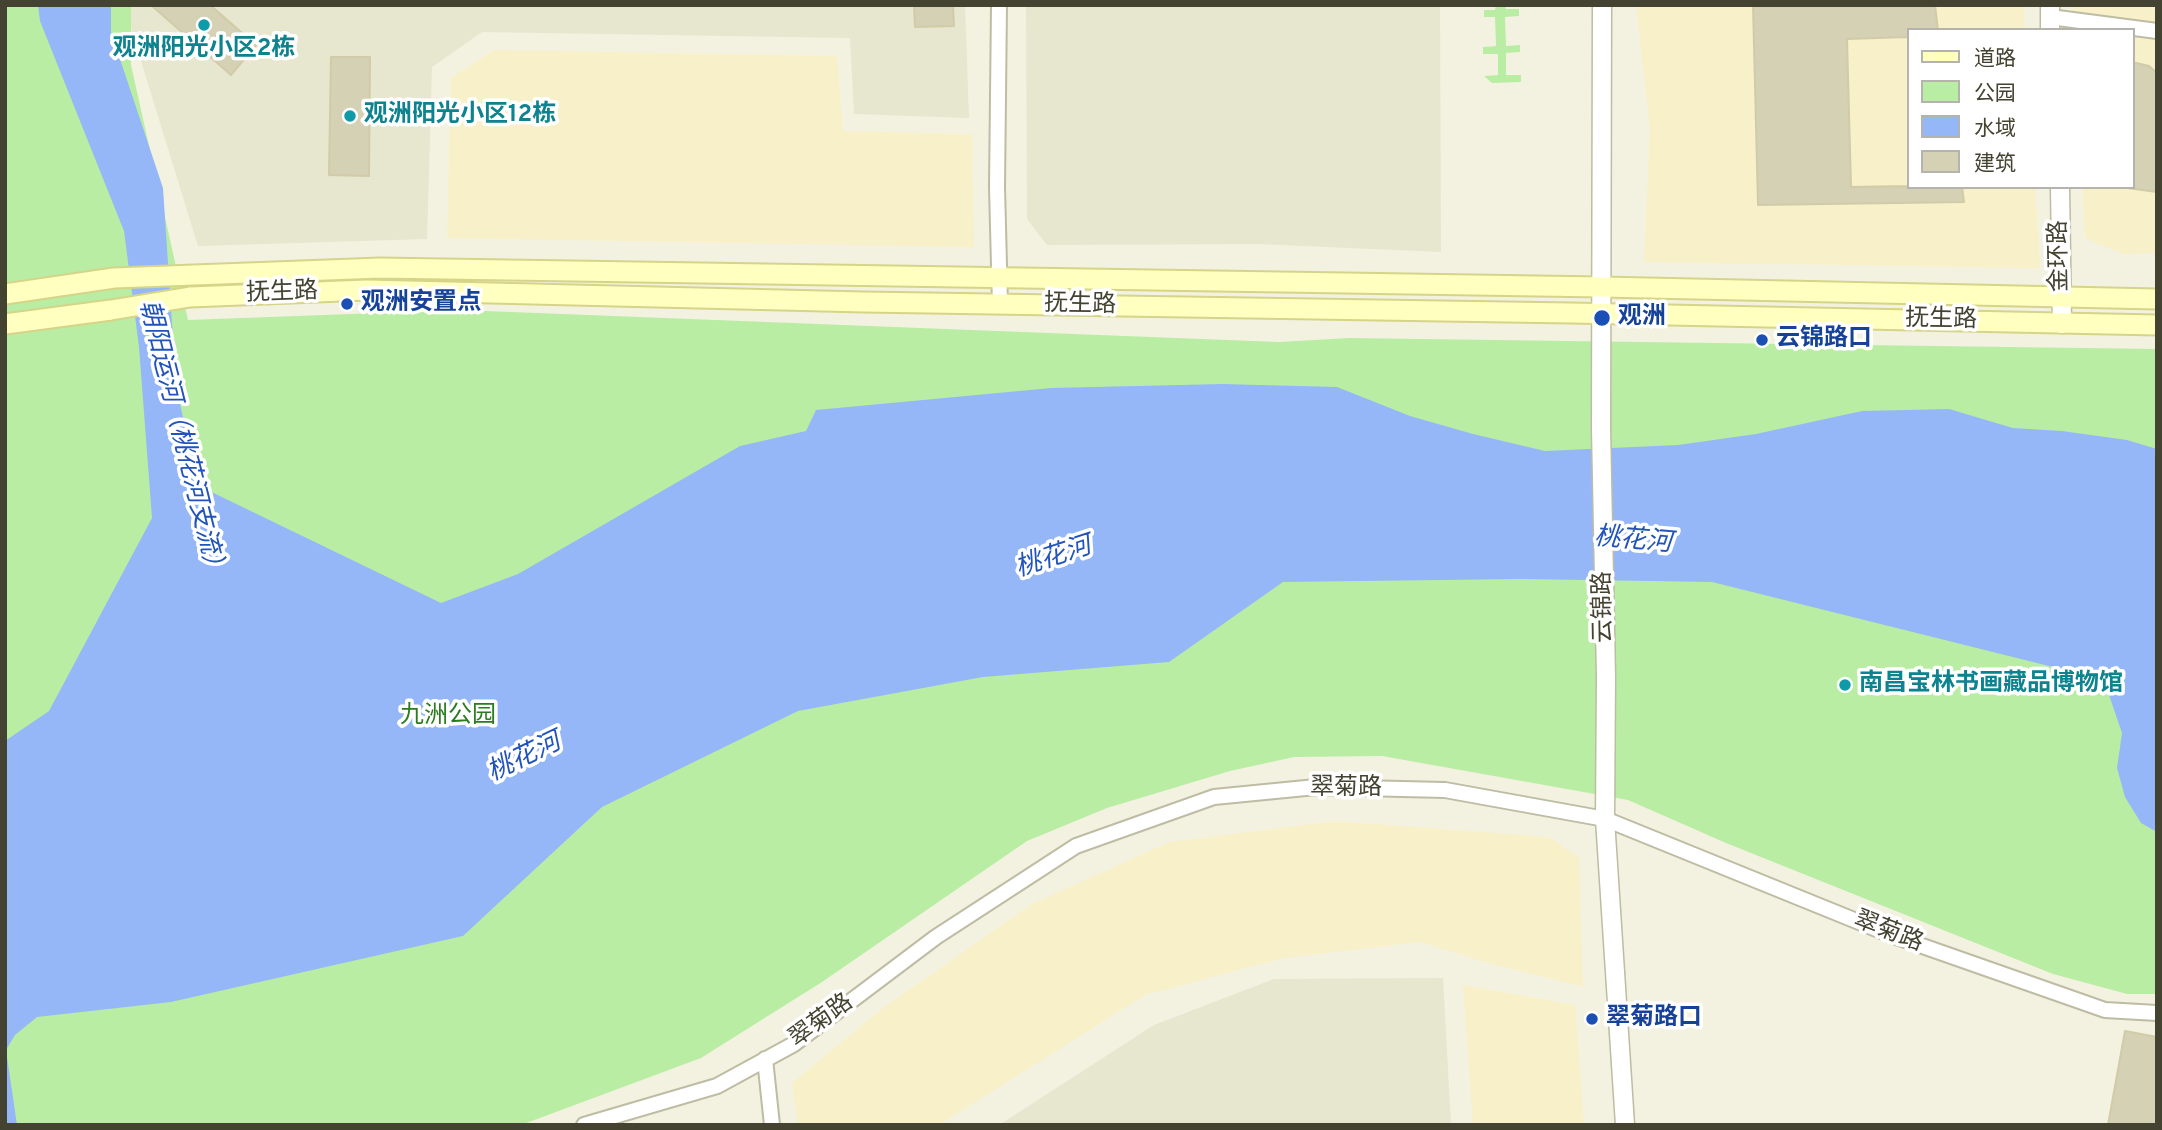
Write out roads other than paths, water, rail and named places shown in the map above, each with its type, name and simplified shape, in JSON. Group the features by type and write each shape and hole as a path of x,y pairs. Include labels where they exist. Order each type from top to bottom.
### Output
{"main road":[{"name":"抚生路","path":"5,294 114,278 380,268 1602,287 2157,299"},
{"name":"抚生路","path":"5,324 190,297 367,290 2157,325"}],"street":[{"path":"999,5 997,187 1000,304"},
{"name":"云锦路","path":"1602,5 1601,428 1606,677 1605,818 1625,1125"},
{"path":"2050,17 2157,31"},
{"name":"金环路","path":"2060,189 2062,324"},
{"name":"翠菊路","path":"584,1125 717,1086 794,1044 936,937 1076,846 1214,797 1315,788 1445,790 1605,818 1891,935 2105,1010 2157,1013"},
{"path":"765,1059 772,1125"}],"water":[{"path":"38,5 111,5 111,32 163,188 176,384 197,485 441,603 518,574 740,446 806,431 816,410 1051,388 1222,384 1337,387 1410,416 1545,451 1678,445 1756,434 1862,411 1949,409 2013,428 2062,431 2127,440 2157,449 2157,832 2141,823 2125,797 2117,768 2122,733 2108,692 2089,676 1712,582 1520,579 1283,582 1169,662 983,677 798,711 602,807 463,936 171,1002 37,1017 15,1035 6,1050 17,1125 5,1125 5,741 49,711 152,518 139,347 124,231 40,21"}],"place":[{"name":"观洲·阳光小区2栋","path":"204,25"},
{"name":"观洲·阳光小区12栋","path":"350,116"},
{"name":"观洲安置点","path":"347,304"},
{"name":"观洲","path":"1602,318"},
{"name":"云锦路口","path":"1762,340"},
{"name":"南昌宝林书画藏品博物馆","path":"1845,685"},
{"name":"翠菊路口","path":"1592,1019"}],"water label":[{"name":"朝阳运河（桃花河支流）","path":"180,440"},
{"name":"桃花河","path":"1633,542"},
{"name":"桃花河","path":"1054,559"},
{"name":"桃花河","path":"525,759"}],"park label":[{"name":"九洲公园","path":"448,717"}]}
